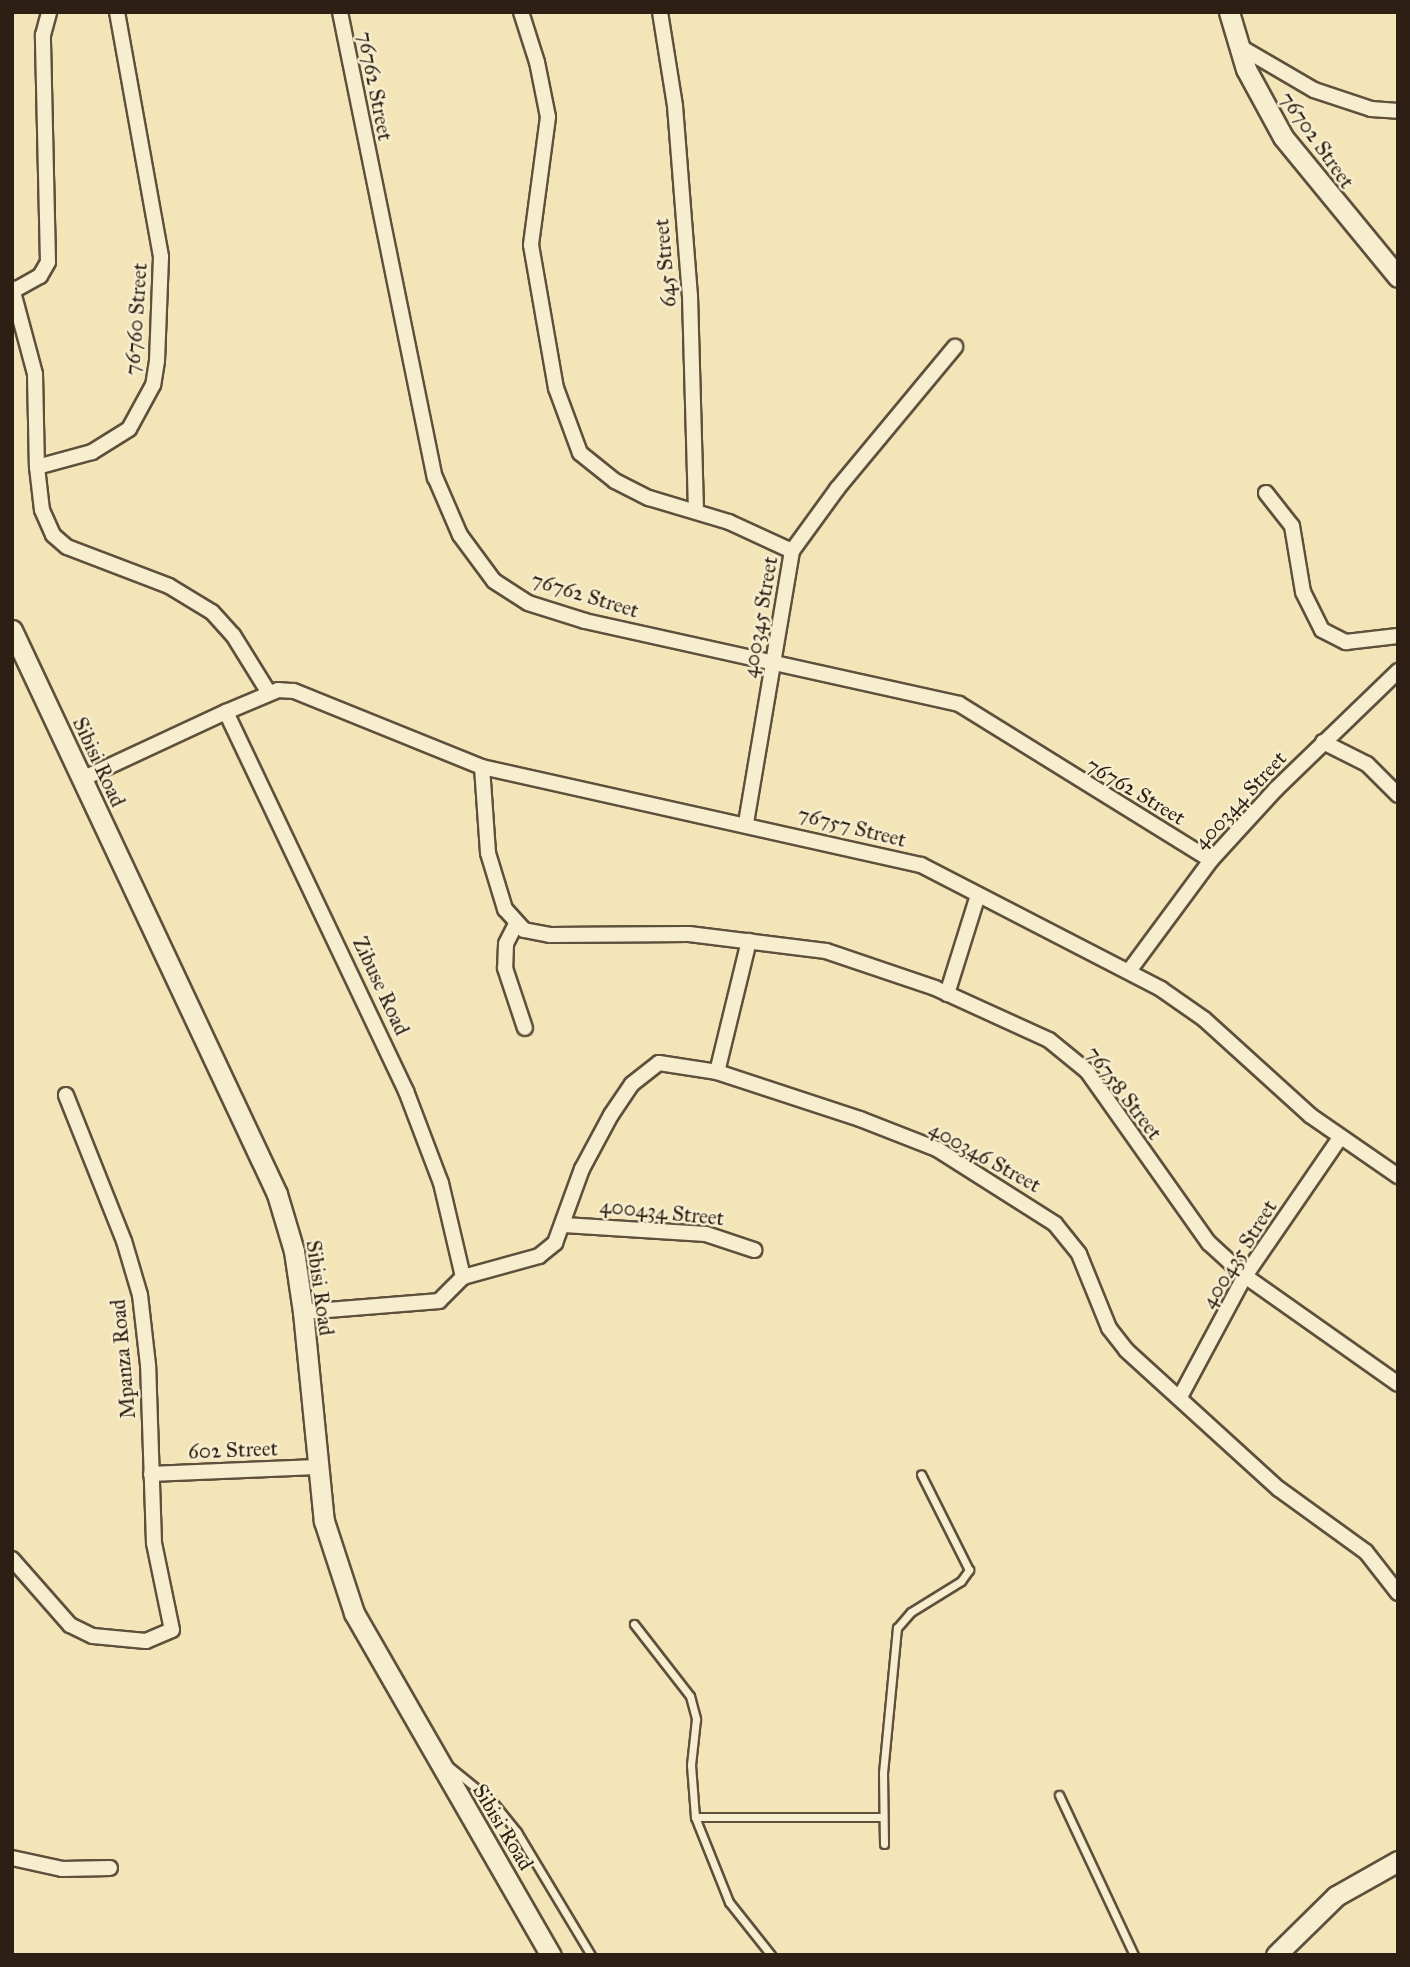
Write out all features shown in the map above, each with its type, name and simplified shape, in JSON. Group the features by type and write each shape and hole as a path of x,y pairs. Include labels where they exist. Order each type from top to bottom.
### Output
{"street":[{"path":"49,12 43,35 48,262 40,276 13,289 35,374 37,467 42,510 53,535 67,547 169,586 212,611 233,635 269,693"},
{"name":"76760 Street","path":"37,467 68,460 112,442 136,420 153,385 161,257 117,12"},
{"name":"76762 Street","path":"340,12 435,477 460,535 483,569 508,593 528,603 772,665 959,704 1211,860"},
{"path":"521,12 537,62 548,117 531,245 556,388 580,453 615,481 792,551"},
{"name":"645 Street","path":"660,12 675,106 690,296 696,511"},
{"name":"76702 Street","path":"1228,12 1237,45 1283,137 1398,277"},
{"path":"1237,45 1314,90 1371,108 1398,111"},
{"name":"400345 Street","path":"746,823 792,551 837,489 955,347"},
{"path":"1266,493 1292,526 1303,592 1322,630 1346,642 1398,636"},
{"name":"Sibisi Road","path":"12,630 277,1194 294,1251 303,1312 316,1467 324,1521 354,1613 435,1758 551,1955"},
{"name":"400344 Street","path":"1129,971 1211,860 1324,742 1398,671"},
{"name":"76757 Street","path":"226,712 269,693 286,690 305,695 482,767 614,800 746,823 921,865 1129,971 1204,1020 1340,1138 1398,1175"},
{"path":"82,779 226,712"},
{"name":"Zibuse Road","path":"226,712 406,1091 441,1183 463,1276"},
{"path":"1324,742 1367,764 1398,795"},
{"path":"482,767 488,853 499,894 516,924 506,944 505,968 526,1028"},
{"path":"947,994 978,895"},
{"name":"76758 Street","path":"516,924 550,935 678,934 826,951 947,994 1028,1030 1069,1054 1102,1092 1209,1243 1245,1276 1398,1384"},
{"path":"717,1072 749,941"},
{"name":"400346 Street","path":"463,1276 539,1256 555,1243 564,1225 582,1169 632,1084 659,1063 717,1072 937,1149 1037,1210 1079,1254 1110,1328 1126,1350 1180,1396 1279,1489 1366,1552 1398,1593"},
{"name":"Mpanza Road","path":"12,1559 70,1625 93,1636 146,1641 172,1630 153,1543 140,1295 124,1241 66,1094"},
{"name":"400435 Street","path":"1180,1396 1245,1276 1340,1138"},
{"name":"400434 Street","path":"564,1225 706,1234 754,1250"},
{"path":"303,1312 439,1301 463,1276"},
{"name":"602 Street","path":"151,1474 316,1467"},
{"path":"12,1858 62,1869 110,1868"},
{"path":"1276,1955 1336,1896 1398,1861"}],"lane":[{"path":"884,1844 881,1817 894,1638 902,1619 961,1581 969,1570 921,1474"},
{"path":"634,1624 690,1696 696,1720 691,1765 695,1817 729,1902 771,1955"},
{"path":"435,1758 470,1780 517,1832 591,1955"},
{"path":"1059,1794 1134,1955"},
{"path":"695,1817 881,1817"}]}
